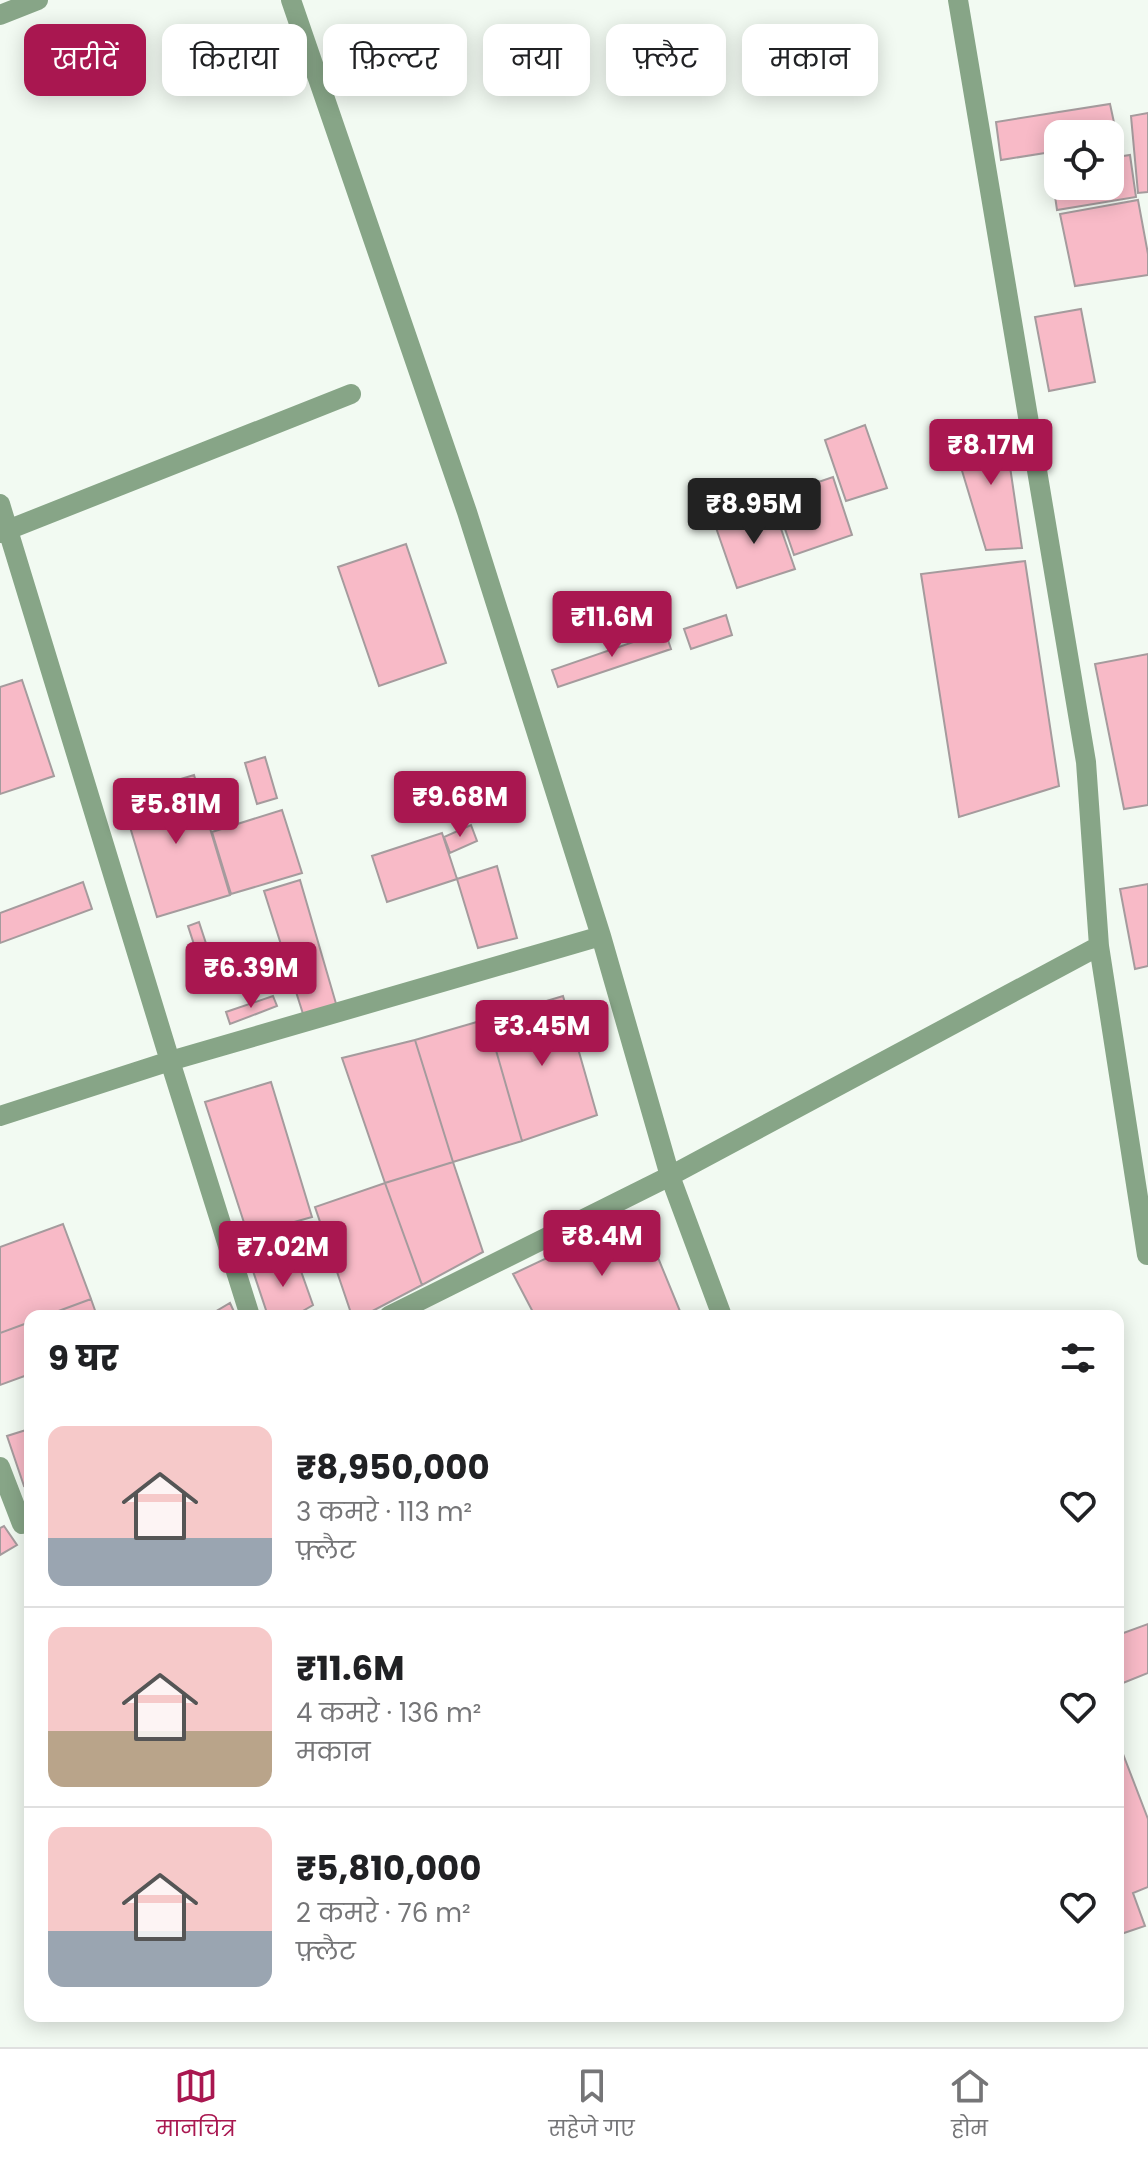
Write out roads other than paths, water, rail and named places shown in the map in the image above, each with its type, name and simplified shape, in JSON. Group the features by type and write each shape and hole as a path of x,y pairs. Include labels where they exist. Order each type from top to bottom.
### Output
{"street":[{"path":"0,15 38,0"},
{"path":"291,0 467,512 601,936 670,1176 720,1310"},
{"path":"958,0 1086,762 1099,946 1147,1255"},
{"path":"4,532 351,394"},
{"path":"0,504 4,532 248,1310"},
{"path":"0,1116 170,1061 601,936"},
{"path":"401,1310 670,1176 1099,946"},
{"path":"0,1467 22,1524"}]}
